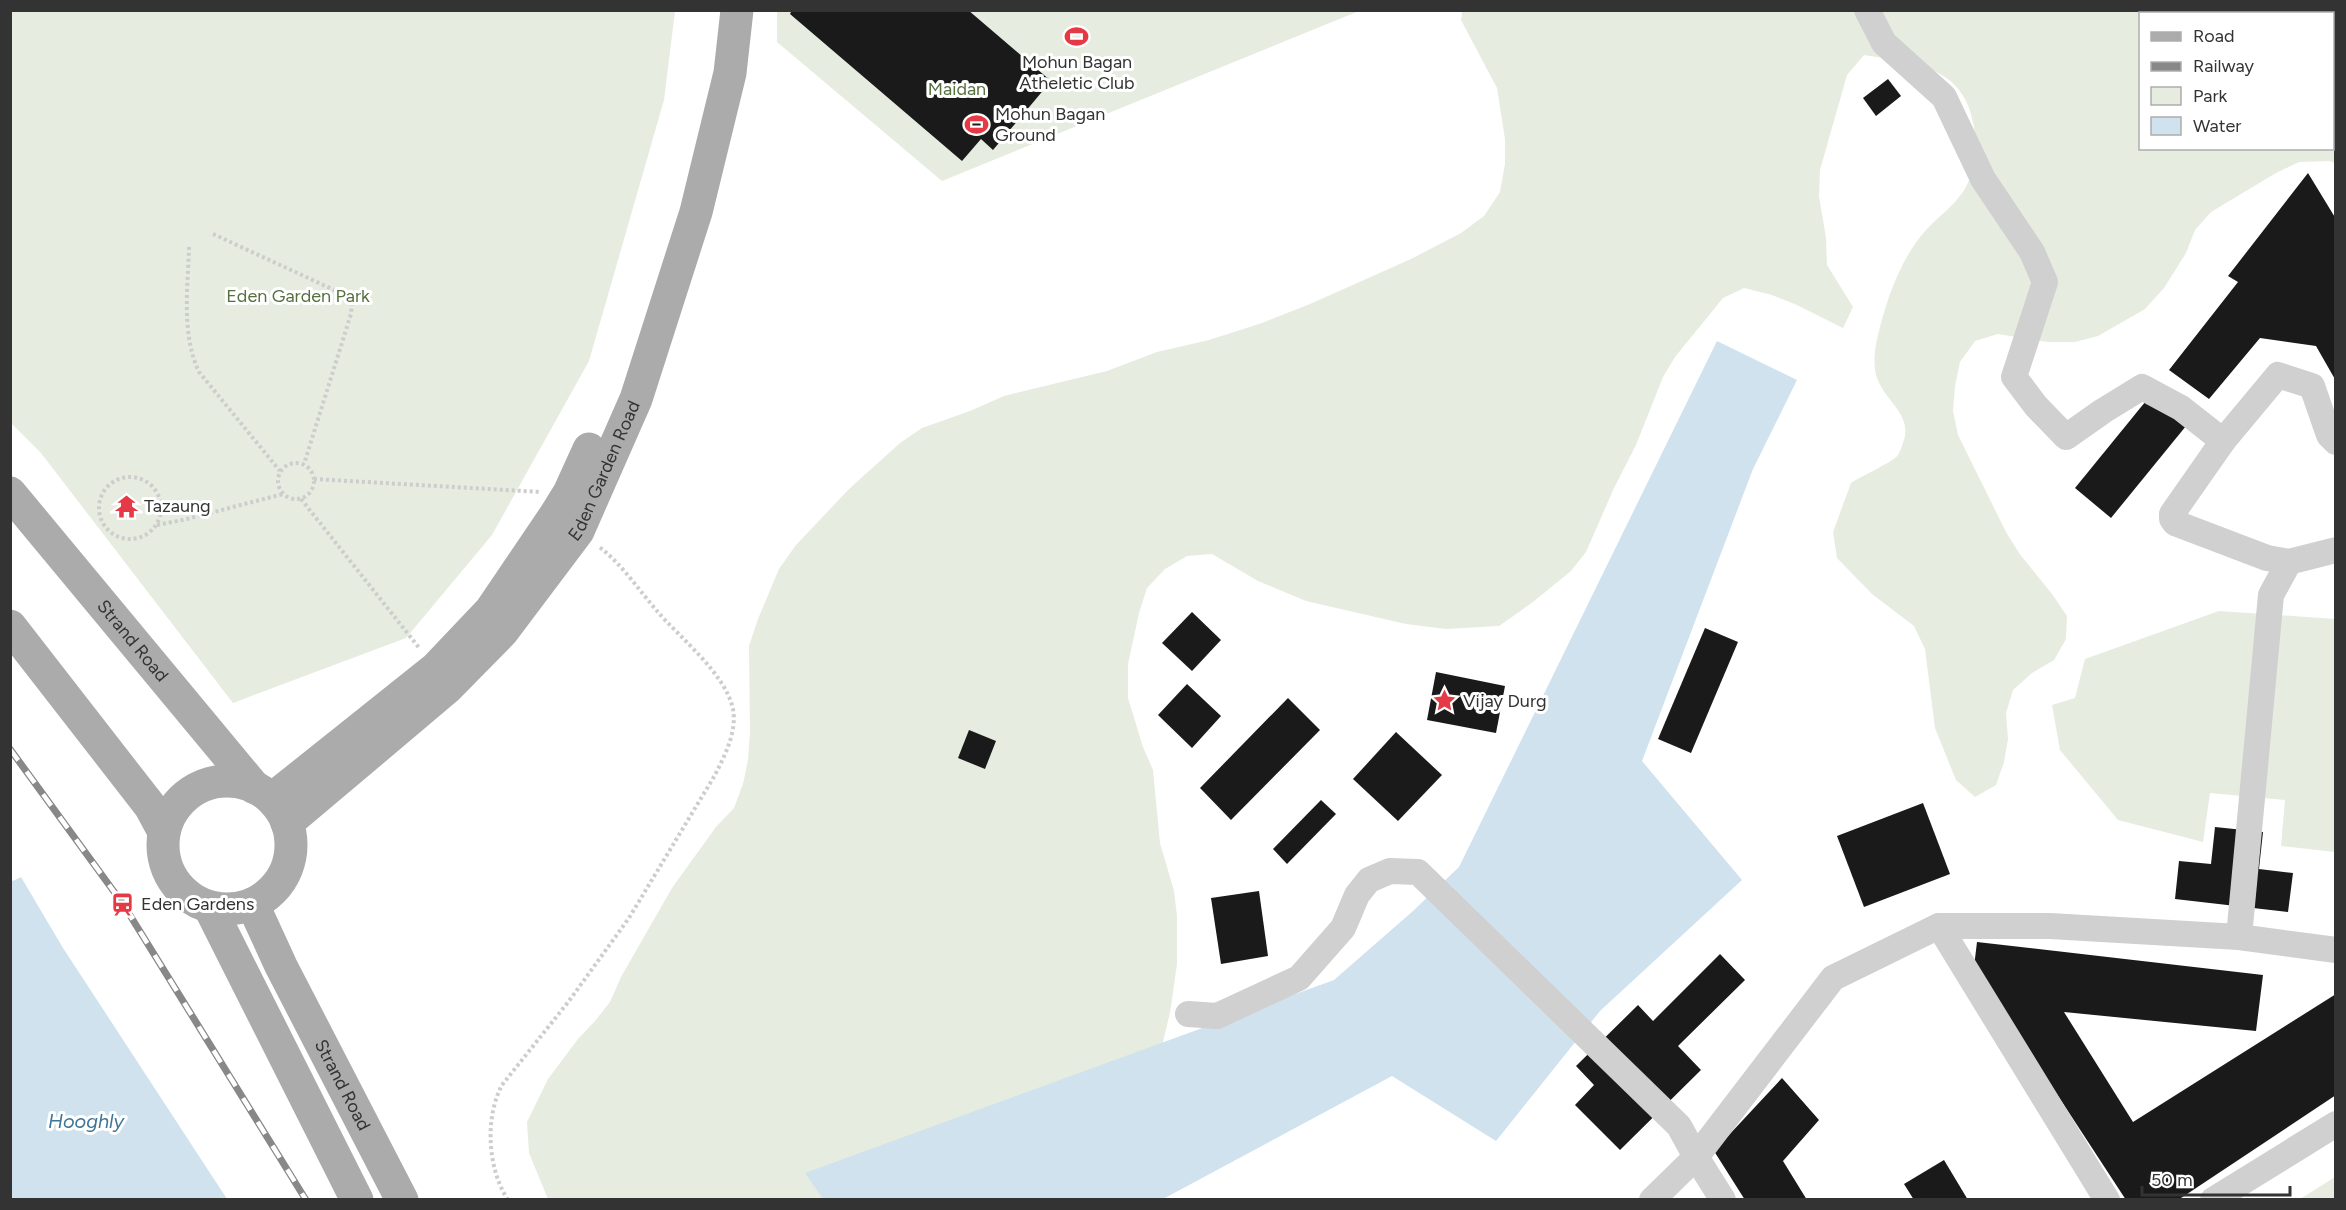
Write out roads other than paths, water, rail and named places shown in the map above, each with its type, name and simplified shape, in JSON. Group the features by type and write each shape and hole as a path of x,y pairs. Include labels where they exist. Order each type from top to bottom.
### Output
{"main road":[{"name":"Eden Garden Road","path":"271,803 435,669 491,610 569,493 616,389 674,209 710,62 714,10"},
{"name":"Eden Garden Road","path":"271,803 447,688 502,632 578,531 636,399 696,212 730,73 737,10"},
{"name":"Strand Road","path":"10,493 271,803"},
{"path":"10,626 150,806 164,832"},
{"path":"210,908 254,904 269,894 282,879 289,861 291,842 271,803 236,782 217,782 199,787 183,798 171,814 164,832 165,864 182,892 210,908 357,1200"},
{"name":"Strand Road","path":"254,904 281,966 402,1200"}],"lane":[{"path":"1867,10 1884,43 1944,97 1983,179 2032,252 2045,282 2014,377 2036,406 2066,437 2142,387 2181,408 2223,441"},
{"path":"2336,442 2330,435 2312,386 2278,375 2223,441 2172,514 2172,519 2267,558 2289,562 2336,550"},
{"path":"2239,936 2271,595 2289,562"},
{"path":"1188,1014 1217,1016 1299,978 1343,928 1357,895 1369,879 1390,871 1418,872 1679,1126 1723,1200"},
{"path":"1940,926 2108,1200"},
{"path":"1652,1200 1696,1157 1833,978 1940,926 2050,926 2239,936 2336,950"},
{"path":"2213,1200 2336,1124"}],"water":[{"path":"1717,341 1797,380 1753,469 1642,761 1742,880 1600,1011 1496,1141 1392,1076 1163,1199 823,1199 805,1173 1334,980 1459,867"},
{"name":"Hooghly","path":"21,877 63,948 227,1199 11,1199 10,878 13,881"}],"railway":[{"path":"10,749 123,904 306,1200"}],"place":[{"name":"Mohun Bagan Atheletic Club","path":"1077,36"},
{"name":"Mohun Bagan Ground","path":"977,124"},
{"name":"Tazaung","path":"126,506"},
{"name":"Vijay Durg","path":"1445,701"},
{"name":"Eden Gardens","path":"123,904"}],"park label":[{"name":"Maidan","path":"957,89"},
{"name":"Eden Garden Park","path":"298,296"}]}
